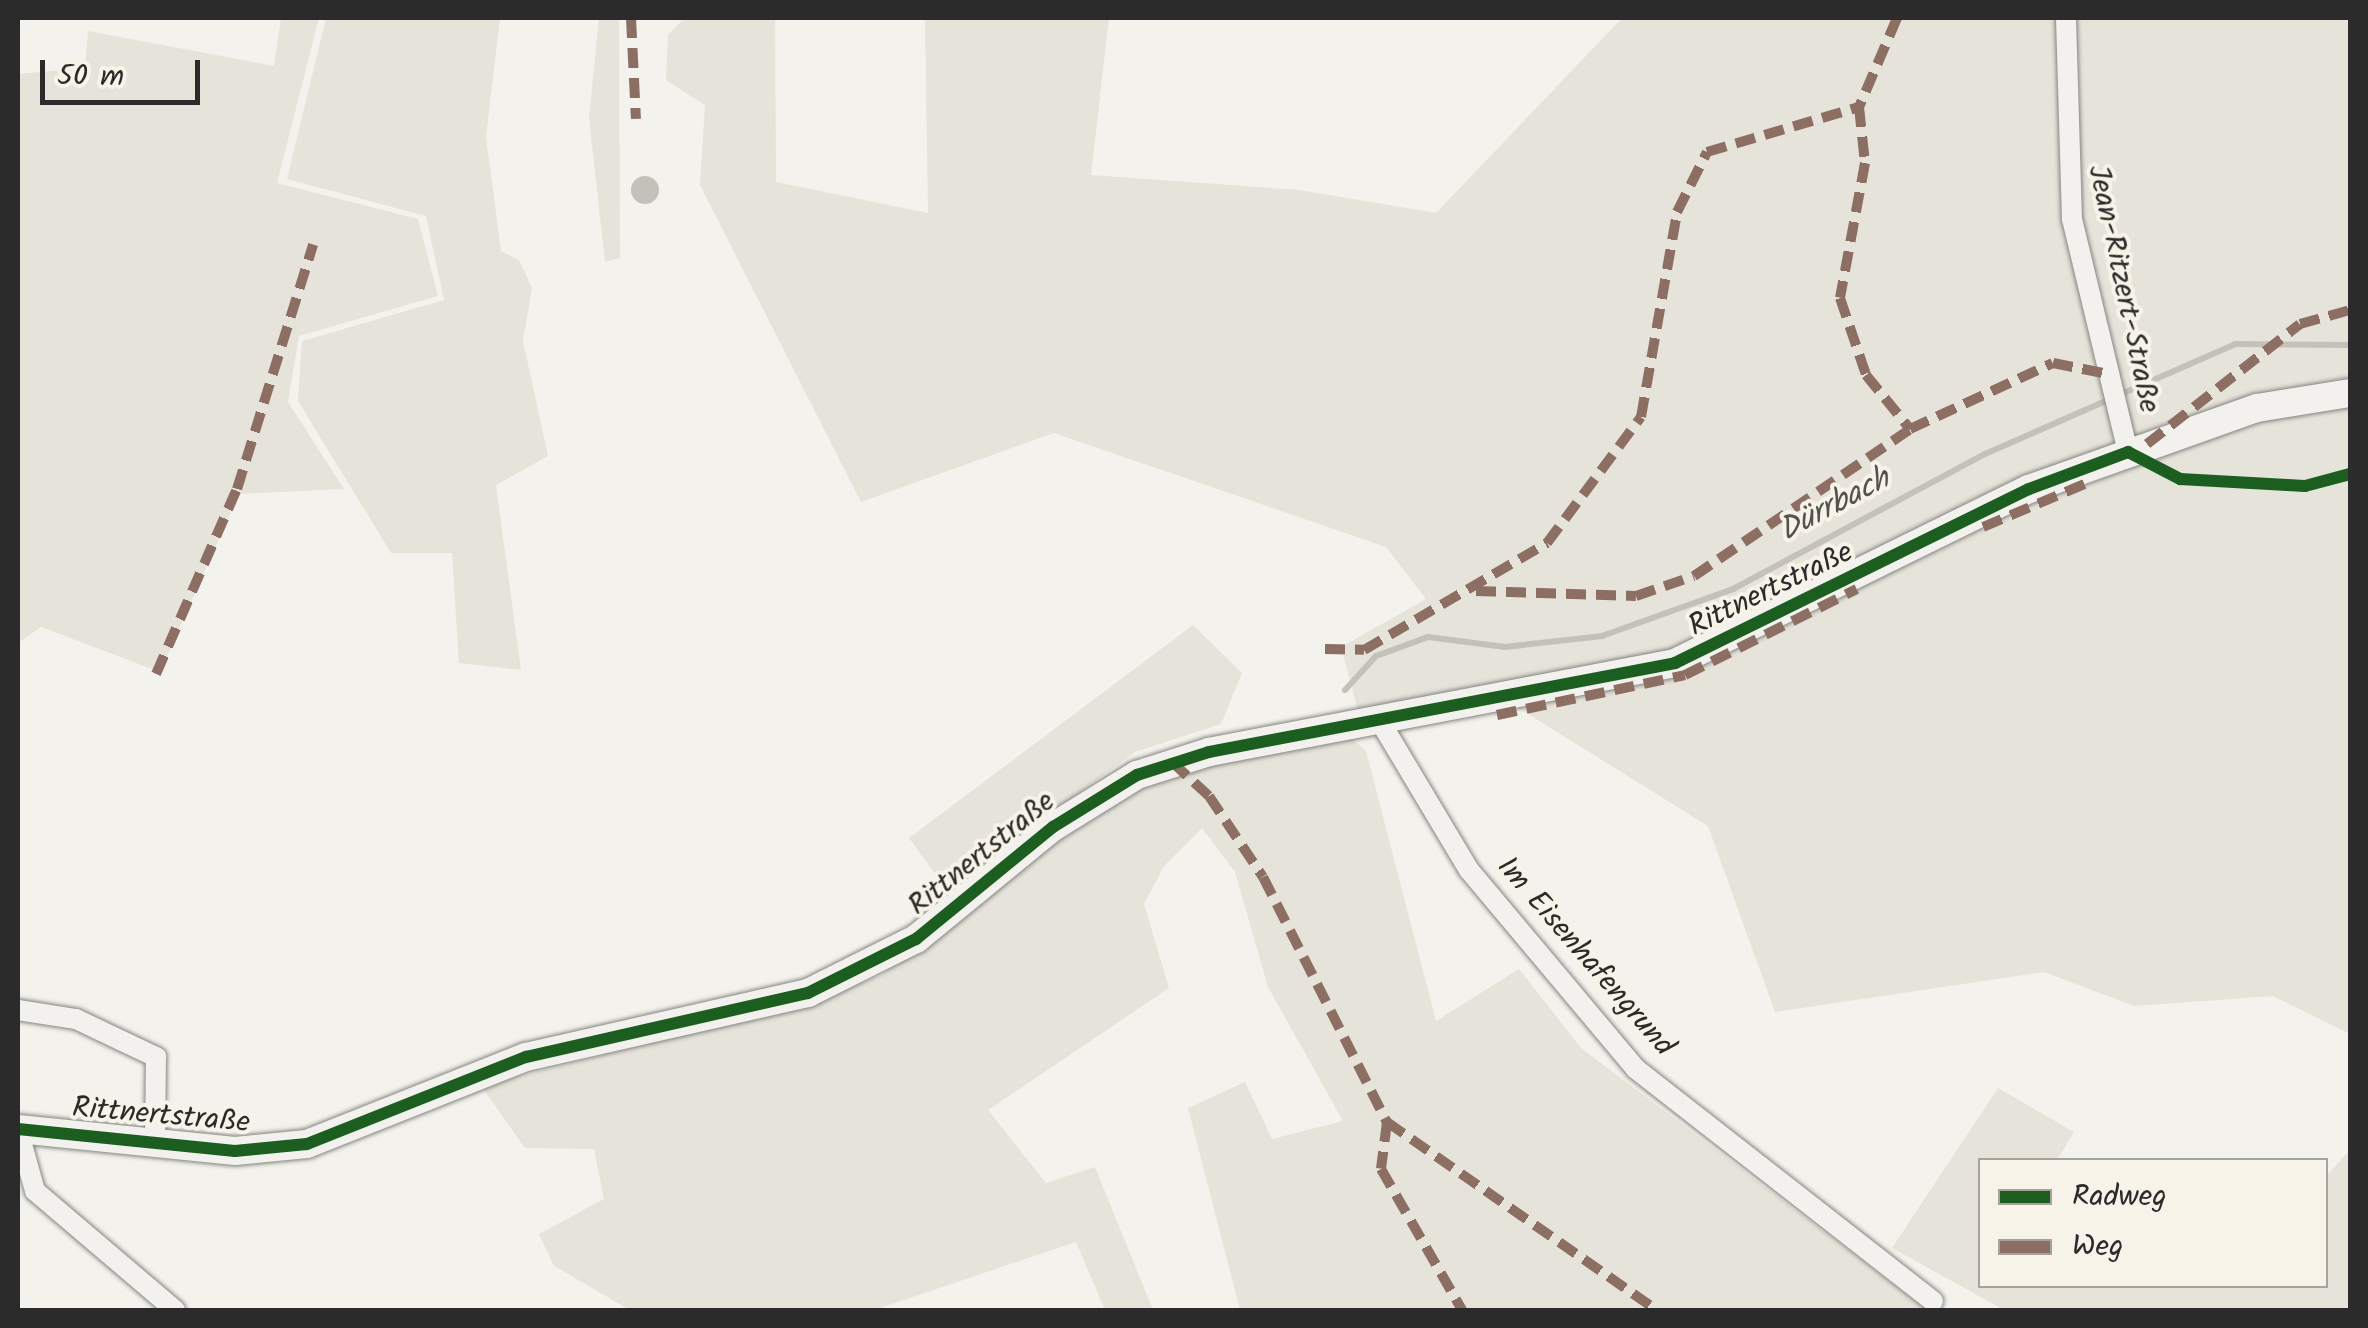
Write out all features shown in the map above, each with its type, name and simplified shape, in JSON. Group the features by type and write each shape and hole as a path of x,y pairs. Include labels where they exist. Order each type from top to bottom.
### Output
{"street":[{"name":"Jean-Ritzert-Straße","path":"2066,18 2066,165 2108,374 2128,452"},
{"name":"Rittnertstraße","path":"18,1129 235,1152 306,1144 526,1057 808,993 916,940 1053,827 1138,774 1675,663 2028,489 2257,408 2350,393"},
{"name":"Im Eisenhafengrund","path":"1380,723 1469,870 1636,1068 1933,1301"},
{"path":"18,1010 76,1018 156,1056 155,1144"},
{"path":"18,1129 35,1191 175,1310"}],"shaded area":[{"path":"281,18 319,18 277,183 418,219 438,296 299,336 288,402 344,489 239,494 160,672 41,627 18,643 18,74 85,68 88,31 274,66"},
{"path":"326,18 500,18 486,137 501,251 519,260 532,288 523,341 548,456 496,485 521,670 459,663 452,553 391,553 298,401 302,341 444,300 426,216 287,179"},
{"path":"599,18 619,18 620,258 605,262 589,118"},
{"path":"685,18 775,18 776,182 928,213 925,18 1109,18 1091,175 1299,190 1436,213 1622,18 2350,18 2350,1034 2273,996 2134,1006 2044,972 1775,1012 1708,826 1483,686 1359,714 1341,647 1426,599 1386,547 1054,433 861,502 700,185 705,105 666,80 668,35"},
{"path":"645,176 655,180 659,190 655,200 645,204 635,200 631,190 635,180"},
{"path":"1193,625 1242,673 1221,724 1135,752 947,890 909,838"},
{"path":"1347,734 1366,751 1436,1021 1519,969 1581,1048 1913,1299 1945,1310 1240,1310 1188,1108 1245,1082 1272,1139 1343,1121 1268,987 1235,872 1202,828 1164,866 1144,904 1169,988 988,1110 1046,1183 1095,1167 1153,1310 1105,1310 1076,1242 874,1310 630,1310 554,1266 539,1234 604,1199 594,1149 525,1148 481,1086 819,1000 882,975 1071,828 1163,774"},
{"path":"1998,1088 2074,1132 2058,1158 1978,1158 1978,1288 2328,1288 2328,1174 2350,1150 2350,1310 2004,1310 1892,1248"}],"waterway":[{"name":"Dürrbach","path":"1345,690 1376,656 1428,637 1505,647 1602,636 1733,589 1985,454 2235,344 2350,345"}],"marked path":[{"path":"631,18 636,119"},
{"path":"1897,18 1859,107 1865,163 1840,298 1866,375 1910,429"},
{"path":"1325,649 1364,650 1547,543 1641,417 1677,212 1707,152 1859,107"},
{"path":"156,674 237,489 313,245"},
{"path":"2147,444 2300,324 2350,310"},
{"path":"1476,591 1636,596 1694,576 1910,429 2053,363 2108,374"},
{"path":"1983,527 2089,482"},
{"path":"1497,715 1685,675 1857,589"},
{"path":"1172,762 1209,796 1263,877 1387,1122 1656,1310"},
{"path":"1387,1122 1381,1169 1462,1310"}],"cycle path":[{"path":"2128,452 2180,479 2305,486 2350,474"},
{"path":"18,1129 235,1151 307,1144 526,1057 808,993 916,939 1053,827 1137,775 1209,752 1675,663 2029,489 2128,452"}]}
